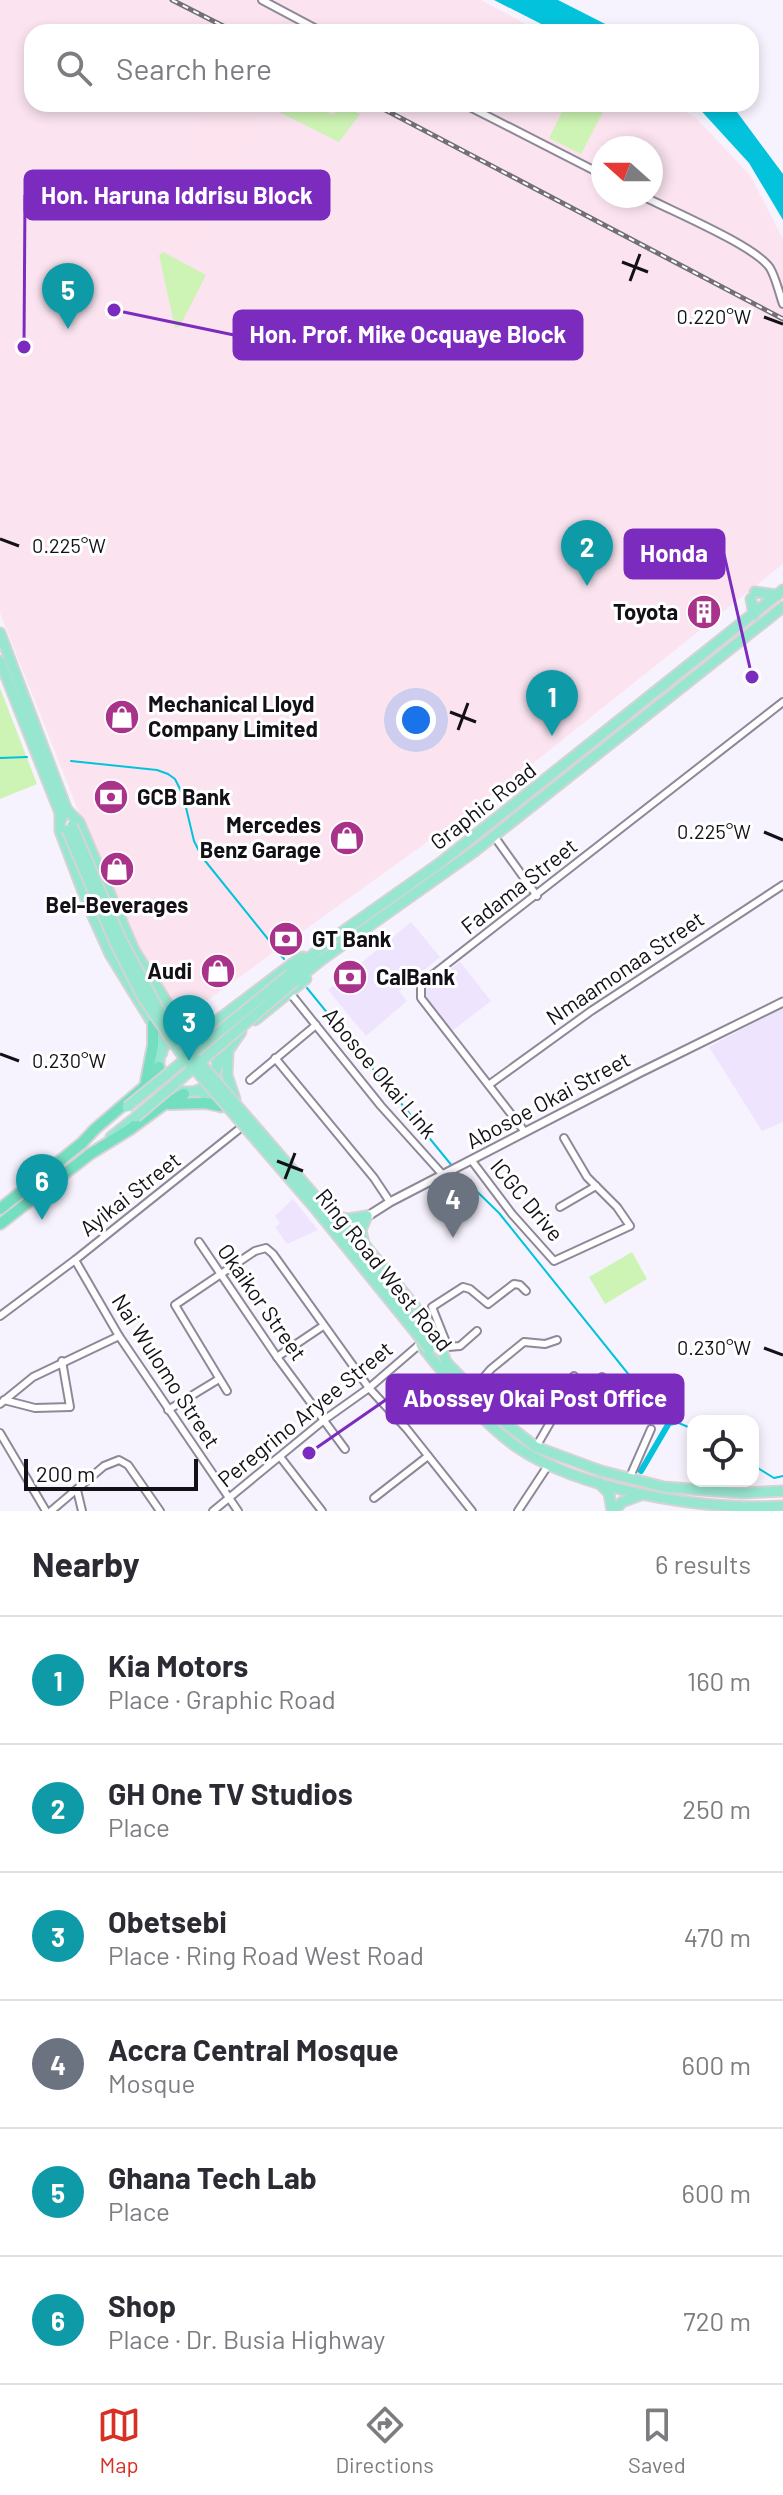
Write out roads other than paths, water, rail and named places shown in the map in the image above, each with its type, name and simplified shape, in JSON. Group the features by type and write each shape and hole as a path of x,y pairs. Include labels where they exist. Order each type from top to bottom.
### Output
{"highway":[{"path":"143,1088 150,1063 153,1024"},
{"path":"0,1209 82,1143 143,1088 159,1067"},
{"path":"0,1224 90,1154 184,1094"},
{"path":"163,1105 205,1103 220,1106"}],"main road":[{"path":"754,615 753,596 780,593"},
{"name":"Graphic Road","path":"217,1069 229,1045 250,1024 306,980 310,964 780,593"},
{"name":"Graphic Road","path":"310,964 494,836 783,607"},
{"path":"0,633 64,812 60,831 96,924 110,954 153,1024 162,1053"},
{"path":"0,661 47,769"},
{"path":"64,812 79,822 134,950 179,1022 211,1048 217,1069 199,1090 184,1094 165,1083 159,1067 162,1053 172,1038 193,1034"},
{"name":"Ring Road West Road","path":"64,812 126,948 182,1048 311,1191 429,1350"},
{"name":"Graphic Road","path":"193,1034 296,961 303,957 310,964"},
{"path":"82,1143 310,964"},
{"path":"90,1154 293,977"},
{"path":"229,1045 227,1075 235,1099"},
{"name":"Ring Road West Road","path":"217,1069 235,1099 306,1188 364,1244 438,1338 445,1361 504,1422 536,1447 649,1495 721,1509 779,1508"},
{"name":"Ring Road West Road","path":"199,1090 243,1126 488,1423 520,1449 549,1464 596,1481 742,1493 783,1491"},
{"path":"335,1215 348,1219 367,1216"},
{"path":"364,1244 361,1230 367,1216"},
{"path":"429,1350 445,1361"},
{"path":"596,1481 609,1493 613,1511 630,1498 649,1495"}],"street":[{"path":"262,0 307,24"},
{"path":"480,112 591,169"},
{"path":"663,206 738,244 763,261 770,268 783,304"},
{"name":"Fadama Street","path":"525,1132 421,998 419,989 423,981 537,896 783,702"},
{"path":"494,836 537,896"},
{"name":"Nmaamonaa Street","path":"490,1084 591,1011 783,885"},
{"name":"Abosoe Okai Link","path":"290,993 381,1106 444,1175"},
{"name":"Abosoe Okai Street","path":"334,1237 390,1202 783,1002"},
{"path":"250,1080 316,1025"},
{"path":"275,1058 374,1178 390,1202"},
{"name":"Ayikai Street","path":"0,1316 243,1126"},
{"path":"560,1207 596,1186 587,1177 564,1138"},
{"name":"ICGC Drive","path":"468,1163 554,1261 630,1226 617,1207 596,1186"},
{"name":"Okaikor Street","path":"199,1242 219,1275 345,1449"},
{"path":"227,1391 175,1310 175,1305 255,1251 266,1248 369,1388 472,1511"},
{"name":"Nai Wulomo Street","path":"75,1260 119,1336 238,1511"},
{"path":"451,1349 444,1340 432,1307 463,1287 488,1304 514,1284 526,1291"},
{"path":"277,1357 323,1326"},
{"path":"445,1361 451,1349 460,1346 477,1331"},
{"path":"2,1402 24,1383 62,1361 119,1336"},
{"path":"472,1391 491,1369 524,1342 545,1344 557,1340"},
{"name":"Peregrino Aryee Street","path":"213,1511 324,1420 429,1350"},
{"path":"2,1402 35,1408 70,1407 62,1361"},
{"path":"536,1447 574,1376"},
{"path":"562,1402 588,1405 602,1377"},
{"path":"168,1410 219,1379"},
{"path":"626,1484 651,1429"},
{"path":"0,1433 49,1511 104,1466 119,1460 128,1465 160,1511"},
{"path":"374,1498 428,1456"},
{"path":"281,1458 322,1511"},
{"path":"518,1511 549,1464"},
{"path":"77,1490 82,1511"}],"water":[{"path":"494,0 558,0 605,24 541,24"},
{"path":"702,112 737,112 783,174 783,220 749,163"}],"waterway":[{"path":"0,758 27,757"},
{"path":"71,761 157,770 175,779 202,857 284,959"},
{"path":"307,988 453,1167"},
{"path":"457,1172 499,1213 662,1416 687,1426"},
{"path":"641,1471 669,1423 678,1421"},
{"path":"759,1469 774,1478 783,1476"}],"railway":[{"path":"172,0 219,24"},
{"path":"389,112 783,319"}],"place":[{"name":"Hon. Prof. Mike Ocquaye Block","path":"114,310"},
{"name":"Ghana Tech Lab","path":"68,329"},
{"name":"Hon. Haruna Iddrisu Block","path":"24,347"},
{"name":"GH One TV Studios","path":"587,586"},
{"name":"Toyota","path":"704,612"},
{"name":"Honda","path":"752,677"},
{"name":"Mechanical Lloyd Company Limited","path":"122,717"},
{"name":"Kia Motors","path":"552,736"},
{"name":"GCB Bank","path":"111,797"},
{"name":"Mercedes Benz Garage","path":"347,838"},
{"name":"Bel-Beverages","path":"117,869"},
{"name":"GT Bank","path":"286,939"},
{"name":"Audi","path":"218,971"},
{"name":"CalBank","path":"350,977"},
{"name":"Obetsebi","path":"189,1061"},
{"name":"Shop","path":"42,1220"},
{"name":"Accra Central Mosque","path":"453,1238"},
{"name":"Abossey Okai Post Office","path":"309,1453"}]}
